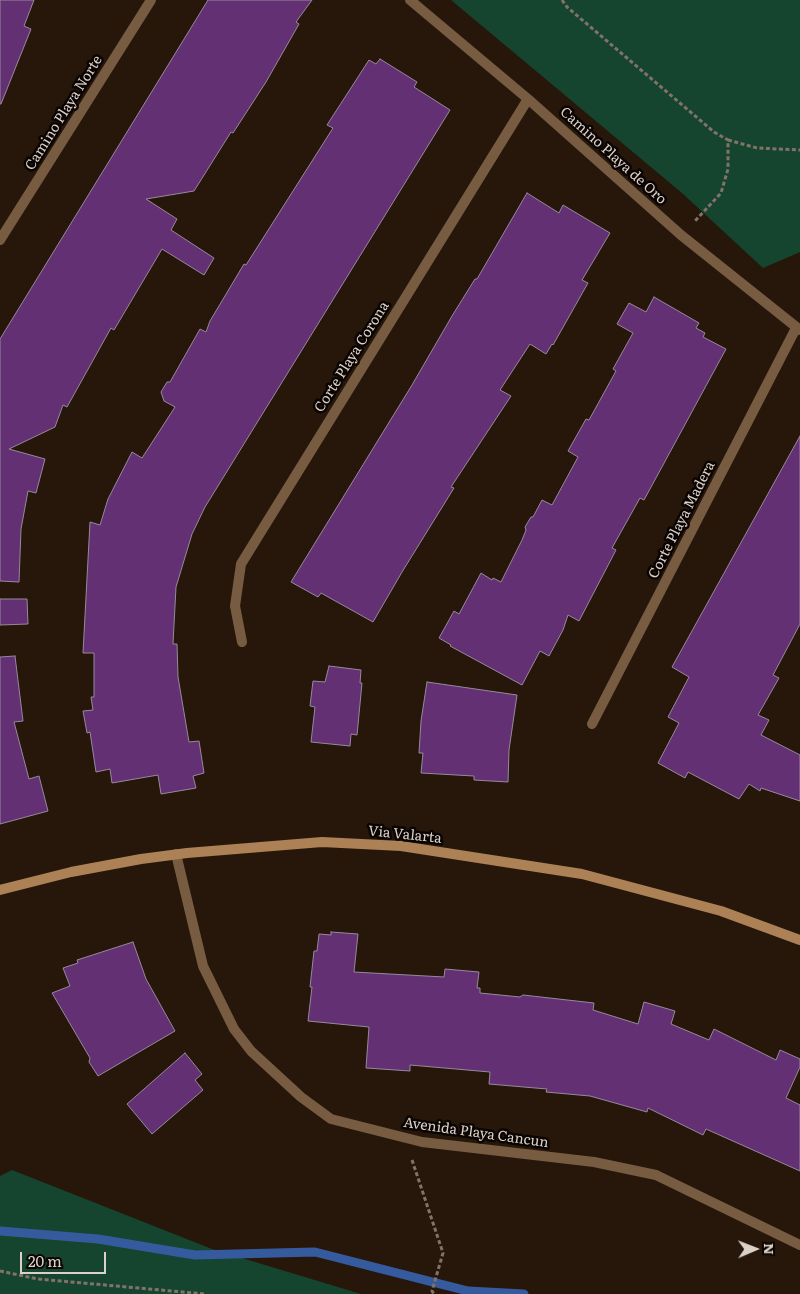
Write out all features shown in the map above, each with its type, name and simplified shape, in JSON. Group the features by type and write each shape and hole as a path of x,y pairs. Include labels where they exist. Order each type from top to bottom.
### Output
{"main road":[{"name":"Via Valarta","path":"0,890 71,872 176,854 322,842 401,846 582,874 721,911 800,940"}],"street":[{"name":"Camino Playa Norte","path":"0,240 151,0"},
{"name":"Camino Playa de Oro","path":"410,0 528,99 680,235 798,329"},
{"name":"Corte Playa Corona","path":"242,642 235,606 241,564 528,99"},
{"name":"Corte Playa Madera","path":"592,724 798,329"},
{"name":"Avenida Playa Cancun","path":"176,854 203,966 234,1029 251,1051 301,1097 331,1119 422,1142 594,1162 656,1175 800,1245"}],"path":[{"path":"562,0 567,7 714,132 728,140 757,148 800,150"},
{"path":"680,235 721,193 728,169 728,140"},
{"path":"405,1138 443,1253 432,1291 434,1294"},
{"path":"0,1271 38,1279 205,1294"}],"green space":[{"path":"451,0 800,0 800,252 763,268 682,193"},
{"path":"12,1170 212,1249 361,1294 0,1294 0,1176"}],"building":[{"path":"0,0 34,0 24,26 31,29 1,104 0,104"},
{"path":"208,0 312,0 296,22 299,24 266,82 233,133 231,132 194,191 146,199 177,219 171,230 214,258 204,275 162,249 114,330 111,328 67,407 63,405 55,427 9,449 45,459 36,493 28,491 21,529 19,582 0,581 0,339"},
{"path":"380,59 417,82 414,87 450,110 205,507 192,534 176,587 173,644 177,644 178,677 189,742 199,741 204,773 193,776 196,788 161,794 158,775 112,783 110,769 96,772 90,732 87,733 83,711 93,710 91,697 94,697 94,653 83,653 90,522 100,525 108,499 132,452 142,458 175,407 164,401 161,392 167,382 170,382 200,329 206,332 210,321 244,264 246,265 333,128 327,125 369,60 376,64"},
{"path":"527,193 559,213 563,205 610,233 582,280 588,283 553,345 546,354 530,344 500,390 511,396 451,487 454,488 373,622 321,593 318,597 291,582 412,385 452,316 475,279 477,279"},
{"path":"654,297 699,323 696,328 705,333 703,337 726,349 644,500 640,498 612,548 616,550 579,621 568,615 563,630 549,656 540,651 522,685 450,646 439,638 454,611 459,614 481,573 492,580 493,578 501,582 522,540 526,530 525,527 542,500 552,505 578,457 568,451 586,419 589,420 616,371 613,369 633,333 617,324 629,303 646,312"},
{"path":"800,436 800,624 773,675 779,678 758,715 769,720 761,735 800,755 800,801 761,788 760,791 749,784 739,799 688,772 685,778 658,763 679,723 668,717 689,677 672,667"},
{"path":"0,599 27,599 28,624 0,625"},
{"path":"15,656 23,721 14,722 29,779 39,776 48,811 0,824 0,657"},
{"path":"329,666 361,670 360,683 362,683 357,735 351,734 350,746 311,742 315,707 310,706 313,681 325,682"},
{"path":"427,682 517,695 509,750 508,782 474,780 474,776 421,773 423,753 419,753 421,721"},
{"path":"331,932 358,934 354,972 444,977 445,969 479,972 477,988 480,988 480,993 520,997 523,995 594,1003 593,1010 638,1024 644,1002 675,1011 671,1024 709,1040 714,1029 776,1060 780,1050 800,1059 800,1067 786,1098 800,1105 800,1171 706,1129 703,1135 648,1108 647,1112 590,1096 546,1092 547,1089 489,1084 490,1072 410,1065 410,1071 366,1068 369,1027 308,1021 314,951 317,951 319,934 331,935"},
{"path":"133,942 146,979 175,1031 98,1076 89,1062 90,1058 52,993 70,986 63,968 78,963 77,960"},
{"path":"185,1053 202,1074 195,1080 203,1090 152,1134 127,1104"}],"waterway":[{"path":"0,1231 98,1239 195,1255 315,1252 468,1291 524,1294"}]}
